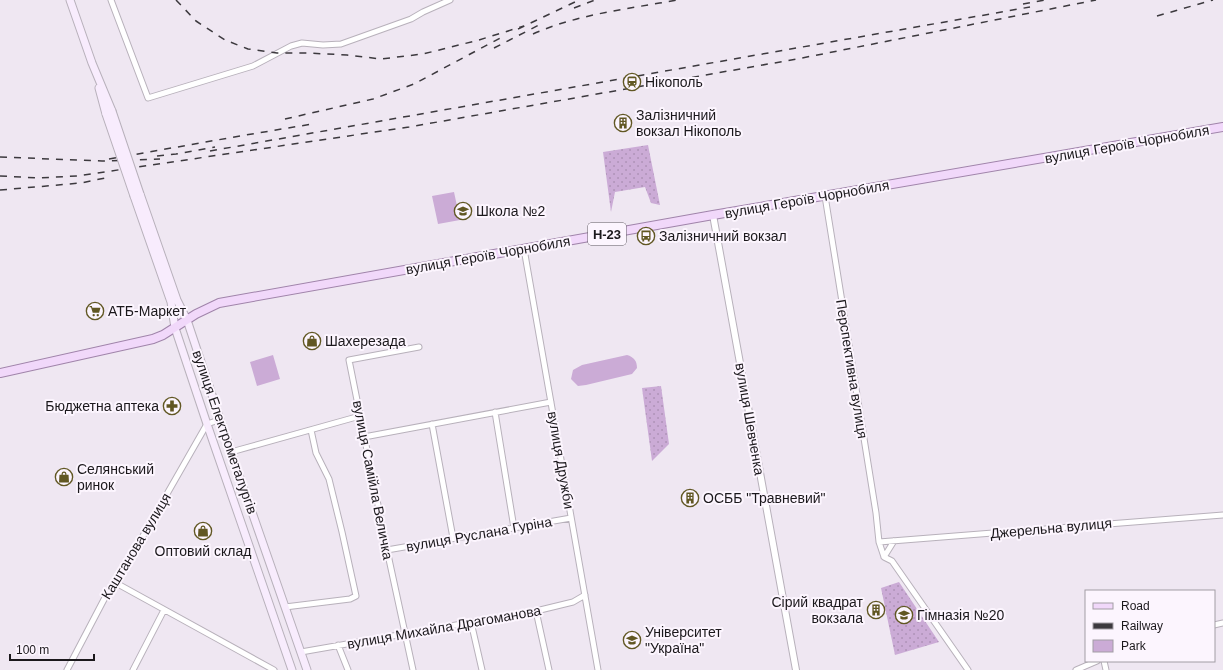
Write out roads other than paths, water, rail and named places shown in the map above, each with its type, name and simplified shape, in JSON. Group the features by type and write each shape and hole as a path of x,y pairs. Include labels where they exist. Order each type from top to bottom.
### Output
{"main road":[{"path":"70,0 137,195"},
{"name":"вулиця Героїв Чорнобиля","path":"0,373 163,336 187,320 219,303 713,215 1223,127"},
{"name":"вулиця Електрометалургів","path":"137,195 177,300 187,320 219,420 308,670"},
{"name":"вулиця Електрометалургів","path":"137,195 171,302 175,328 292,670"}],"street":[{"path":"111,0 148,98 254,66 291,46 302,43 323,46 341,44 411,19 450,0"},
{"name":"Перспективна вулиця","path":"824,196 876,513 879,542 884,557"},
{"name":"вулиця Шевченка","path":"713,215 796,670"},
{"name":"вулиця Дружби","path":"524,249 598,670"},
{"name":"вулиця Самійла Величка","path":"414,670 387,550 349,360 419,347"},
{"path":"364,437 551,402"},
{"path":"495,412 514,528"},
{"path":"231,452 360,416"},
{"path":"207,424 219,420"},
{"name":"Каштанова вулиця","path":"67,670 110,588 116,583 207,424"},
{"path":"432,424 453,538"},
{"path":"285,607 350,599 356,596 329,479 316,453 311,430"},
{"name":"Джерельна вулиця","path":"879,542 1223,516"},
{"name":"вулиця Руслана Гуріна","path":"387,550 571,518"},
{"path":"894,541 884,557 892,561 968,670"},
{"path":"116,583 274,670"},
{"name":"вулиця Михайла Драгоманова","path":"301,652 536,611 573,602 585,595"},
{"path":"133,670 164,610"},
{"path":"536,611 549,670"},
{"path":"471,622 482,670"},
{"path":"338,645 348,670"},
{"path":"1076,670 1095,662"}],"railway":[{"path":"176,0 196,21 225,40 248,49 277,53 347,55 381,59 423,54 479,40 524,26"},
{"path":"518,29 579,0"},
{"path":"574,8 595,0"},
{"path":"533,34 550,27 585,17 677,0"},
{"path":"1023,4 1045,0"},
{"path":"0,176 38,178 77,176 409,127 797,59 1096,0"},
{"path":"1157,16 1213,0"},
{"path":"210,151 1030,7"},
{"path":"494,48 539,25"},
{"path":"285,119 373,99 414,84 504,36"},
{"path":"109,159 312,124"},
{"path":"157,156 215,147"},
{"path":"0,157 102,161 160,159"},
{"path":"0,190 81,183 105,178"}],"place":[{"name":"Нікополь","path":"632,82"},
{"name":"Залізничний вокзал Нікополь","path":"623,123"},
{"name":"Школа №2","path":"463,211"},
{"name":"Залізничний вокзал","path":"646,236"},
{"name":"АТБ-Маркет","path":"95,311"},
{"name":"Шахерезада","path":"312,341"},
{"name":"Бюджетна аптека","path":"172,406"},
{"name":"Селянський ринок","path":"64,477"},
{"name":"ОСББ \"Травневий\"","path":"690,498"},
{"name":"Оптовий склад","path":"203,531"},
{"name":"Сірий квадрат вокзала","path":"876,610"},
{"name":"Гімназія №20","path":"904,615"},
{"name":"Університет \"Україна\"","path":"632,640"}]}
